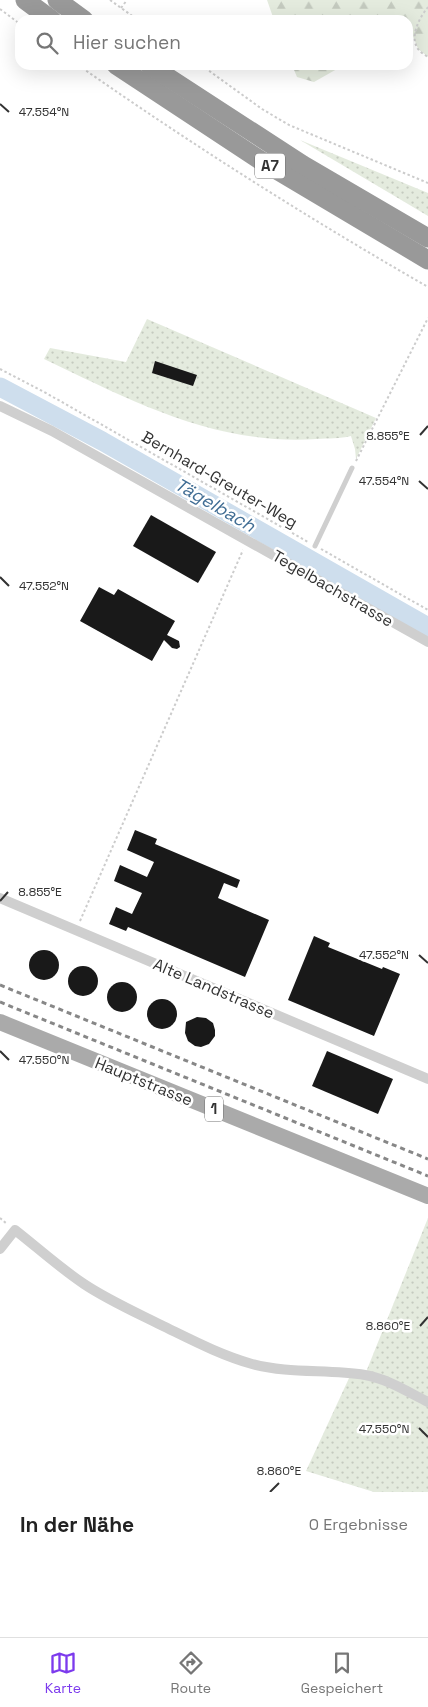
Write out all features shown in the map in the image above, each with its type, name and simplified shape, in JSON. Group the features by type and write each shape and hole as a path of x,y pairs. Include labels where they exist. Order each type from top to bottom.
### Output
{"highway":[{"path":"25,0 45,15"},
{"path":"56,0 77,15"},
{"name":"A7","path":"123,70 209,128 428,260"},
{"name":"A7","path":"157,70 296,160 428,238"}],"main road":[{"name":"Hauptstrasse","path":"0,1022 428,1196"}],"street":[{"name":"Tegelbachstrasse","path":"0,406 52,430 428,642"},
{"name":"Alte Landstrasse","path":"0,898 428,1079"},
{"path":"0,1249 15,1230 82,1283 107,1298 237,1359 267,1368 364,1375 378,1378 428,1402"}],"lane":[{"path":"315,546 352,468"}],"path":[{"path":"110,0 131,15"},
{"path":"121,8 128,0"},
{"path":"428,7 419,19 415,37 418,49 428,57"},
{"path":"0,9 15,20"},
{"path":"85,70 149,115 240,174 428,287"},
{"path":"208,70 262,109 289,125 428,183"},
{"path":"352,468 428,318"},
{"name":"Bernhard-Greuter-Weg","path":"0,369 46,393 428,610"},
{"path":"76,930 247,540"}],"green space":[{"path":"267,0 428,0 428,57 418,49 413,36 413,15 272,15"},
{"path":"294,70 335,70 314,82 297,77"},
{"path":"300,140 428,193 428,216 413,207"},
{"path":"147,319 376,418 356,459 351,436 343,438 280,439 244,435 209,428 142,405 44,359 50,348 126,362"},
{"path":"428,1218 428,1398 366,1372"},
{"path":"350,1376 364,1376 428,1404 428,1492 374,1492 306,1471"}],"building":[{"path":"155,361 197,375 193,386 152,373"},
{"path":"151,515 216,552 198,583 133,546"},
{"path":"99,587 114,595 118,589 175,621 167,635 179,641 180,647 177,649 172,648 164,640 152,661 80,621"},
{"path":"135,830 157,839 155,844 240,880 237,888 224,883 218,898 269,920 245,977 128,927 126,931 109,924 116,907 132,914 142,893 114,881 120,865 147,877 154,862 127,850"},
{"path":"314,936 330,943 328,947 382,969 383,967 400,974 374,1036 288,1000"},
{"path":"44,950 55,954 59,965 55,976 44,980 33,976 29,965 33,954"},
{"path":"83,966 94,970 98,981 94,992 83,996 72,992 68,981 72,970"},
{"path":"122,982 133,986 137,997 133,1008 122,1012 111,1008 107,997 111,986"},
{"path":"162,999 173,1003 177,1014 173,1025 162,1029 151,1025 147,1014 151,1003"},
{"path":"197,1017 206,1018 213,1023 215,1030 215,1036 209,1044 201,1047 195,1046 188,1041 185,1033 186,1022"},
{"path":"327,1051 393,1079 378,1114 312,1086"}],"waterway":[{"name":"Tägelbach","path":"0,387 102,441 428,627"}],"railway":[{"path":"0,985 428,1159"},
{"path":"0,1002 428,1176"}]}
